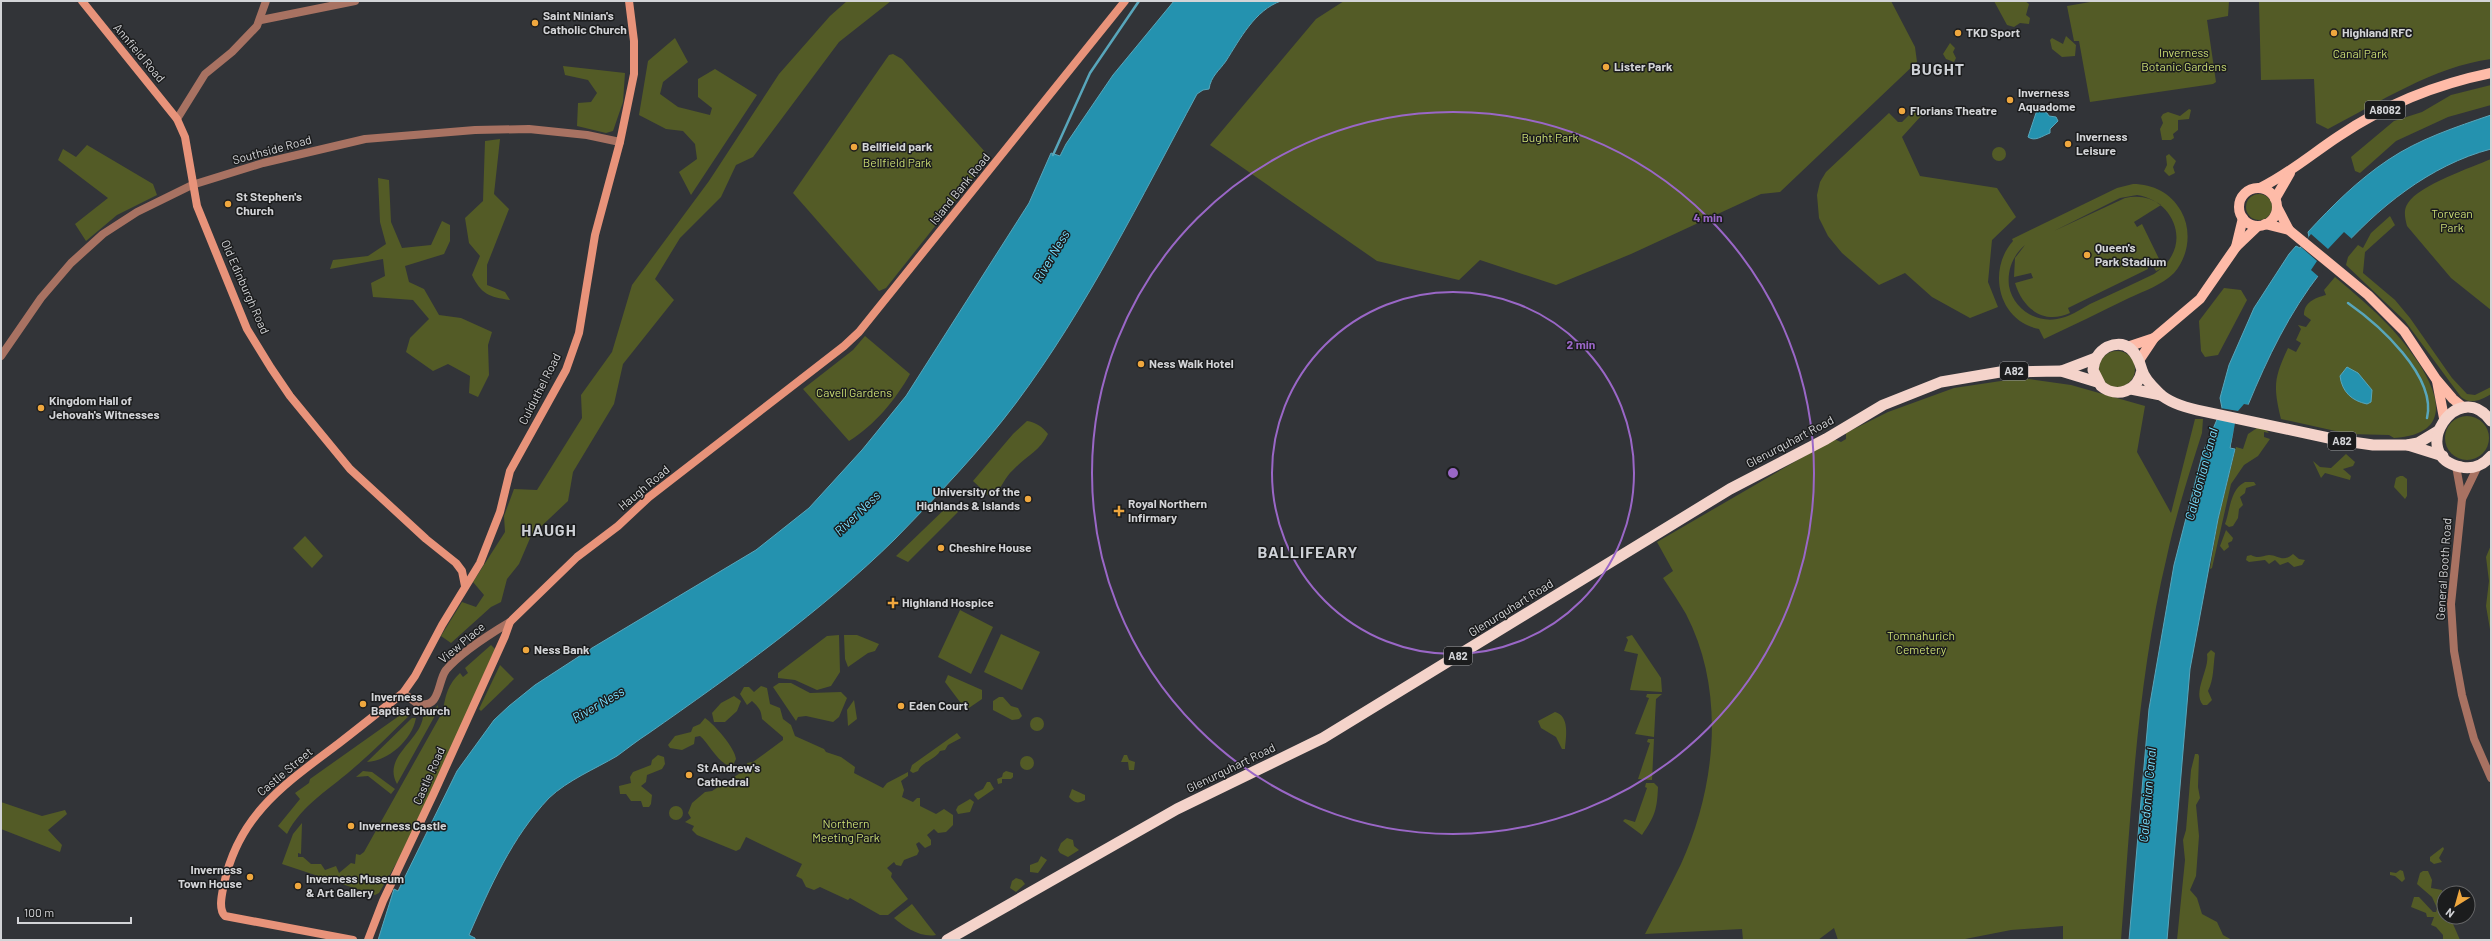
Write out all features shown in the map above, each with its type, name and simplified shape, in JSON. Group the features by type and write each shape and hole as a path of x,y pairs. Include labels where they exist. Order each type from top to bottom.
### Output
{"highway":[{"path":"2109,346 2127,347 2141,365 2139,380 2131,389 2121,393 2110,392 2097,382 2094,370 2096,358 2109,346"},
{"name":"Glenurquhart Road","path":"2061,371 2096,358"},
{"name":"A82","path":"2141,365 2161,395"},
{"name":"Glenurquhart Road","path":"947,940 1177,809 1323,738 1730,489 1826,439 1883,405 1919,389 1968,377 2020,371 2061,371 2097,382"},
{"name":"A82","path":"2131,389 2161,395 2189,408 2218,415 2338,440 2372,445 2407,445 2418,443 2438,431"},
{"path":"2491,421 2476,410 2464,408 2450,413 2444,418 2438,431 2437,440 2443,456 2456,466 2464,468 2478,466 2491,457"},
{"name":"A82","path":"2407,445 2443,456"}],"main road":[{"name":"Annfield Road","path":"82,1 177,119"},
{"name":"Culduthel Road","path":"404,693 415,676 442,625 480,563 491,538 510,471 566,370 579,333 595,235 620,142 634,74 634,41 629,1"},
{"name":"Island Bank Road","path":"800,380 859,332 1125,1"},
{"name":"A8082","path":"2260,188 2291,172 2340,135 2375,114 2444,85 2491,73"},
{"name":"Old Edinburgh Road","path":"177,119 185,137 192,185 198,206 247,329 290,396 350,469 426,539 456,563 462,571 465,586"},
{"name":"A8082","path":"2276,203 2291,172"},
{"path":"2289,230 2247,222 2240,212 2240,200 2248,191 2260,188 2266,190 2276,203 2289,230 2395,321 2422,355 2436,379 2452,399 2464,408"},
{"path":"2127,347 2154,338 2200,299 2236,247 2262,225 2274,218 2276,203"},
{"path":"2236,247 2243,218"},
{"path":"2141,365 2154,338"},
{"path":"2436,379 2444,418"},
{"name":"Haugh Road","path":"510,622 577,557 618,526 656,491 800,380"},
{"name":"Castle Road","path":"368,940 383,901 434,794 510,622"},
{"name":"Castle Street","path":"353,940 281,926 229,918 222,913 221,909 227,875 240,837 257,813 293,778 404,693"}],"street":[{"path":"177,119 205,74 249,36 261,20 266,1"},
{"path":"261,20 355,1"},
{"name":"Southside Road","path":"1,356 41,298 71,263 104,234 137,212 192,185 263,163 365,139 475,130 529,129 586,135 620,142"},
{"name":"General Booth Road","path":"2456,466 2462,499 2452,604 2454,651 2462,695 2474,739 2491,778"},
{"name":"General Booth Road","path":"2462,499 2478,466"},
{"name":"View Place","path":"404,693 420,704 431,702 437,695 442,677 452,664 510,622"}],"green space":[{"path":"847,1 891,1 839,42 753,157 736,165 721,197 680,238 655,279 674,300 623,364 614,404 573,472 568,501 531,536 519,564 507,579 501,602 491,607 451,643 441,636 462,602 476,607 484,595 473,582 505,532 504,516 514,489 537,490 582,418 581,395 612,352 632,285 709,181 779,74 830,16"},
{"name":"Bught Park","path":"1344,1 1891,1 1915,47 1917,62 1780,192 1761,194 1631,254 1556,285 1480,260 1459,280 1377,261 1210,145 1316,19"},
{"path":"1994,1 2025,1 2029,4 2026,15 2030,18 2029,24 2020,23 2014,27 2007,25"},
{"name":"Inverness Botanic Gardens","path":"2096,1 2229,1 2228,16 2207,20 2216,82 2213,84 2090,102 2079,41 2074,41 2067,6"},
{"name":"Canal Park","path":"2259,1 2491,1 2491,59 2469,63 2448,70 2407,87 2328,129 2316,123 2314,79 2261,80"},
{"path":"2066,36 2076,45 2075,56 2062,57 2052,49 2050,40 2052,38 2063,44"},
{"path":"675,38 688,62 663,82 660,94 678,107 710,115 712,108 698,97 698,79 715,69 757,95 691,195 679,172 697,159 695,144 683,131 666,129 639,115 648,61"},
{"path":"1950,43 1955,48 1953,52 1956,58 1954,62 1946,59 1943,54"},
{"name":"Bellfield Park","path":"893,54 902,59 986,153 986,162 886,288 879,291 793,193 889,55"},
{"path":"563,66 625,73 623,102 613,131 606,133 577,126 578,103 591,102 597,93 588,80 565,75"},
{"path":"2491,85 2491,105 2448,117 2396,141 2360,173 2355,171 2351,157 2394,121 2422,112 2451,95"},
{"path":"1915,109 1921,116 1902,137 1920,176 1997,188 2016,217 1992,240 1988,282 1998,307 1970,318 1932,297 1905,273 1879,285 1842,253 1828,236 1819,218 1817,195 1820,182 1826,172 1889,113 1898,122 1902,122"},
{"path":"2189,109 2191,110 2189,119 2178,120 2178,130 2173,134 2174,138 2171,140 2162,140 2160,129 2163,123 2161,117 2163,114 2168,112 2180,116"},
{"path":"500,139 494,194 509,209 487,265 487,285 505,292 510,300 496,298 486,294 475,281 472,275 480,256 469,243 465,218 483,201 485,141"},
{"path":"87,145 153,184 157,195 117,215 86,241 75,224 108,198 58,160 63,149 76,157"},
{"path":"1999,147 2004,149 2006,154 2004,159 1999,161 1994,159 1992,154 1994,149"},
{"path":"2169,154 2176,161 2173,167 2175,173 2169,176 2164,171 2167,165 2166,156"},
{"name":"Torvean Park","path":"2491,159 2491,310 2451,278 2407,226 2405,208 2414,196 2434,183"},
{"path":"378,178 389,180 391,222 402,248 431,245 442,221 450,225 450,241 444,254 405,266 409,282 424,289 439,315 461,318 492,332 488,345 489,375 478,397 469,393 470,376 448,364 433,371 406,352 410,338 429,319 413,300 373,297 371,283 385,276 383,259 330,269 333,260 368,256 386,244 380,222"},
{"name":"Queen's Park Stadium","path":"2140,184 2161,191 2172,199 2181,211 2187,226 2187,243 2183,259 2174,273 2158,284 2044,339 2039,329 2025,324 2014,316 2006,305 2001,293 1999,279 2000,266 2005,253 2013,241 2012,239 2117,188","holes":["2137,195 2149,198 2152,200 2148,198 2125,198 2054,231 2120,198","2161,205 2174,223 2176,245 2171,256 2163,267 2142,224 2137,227 2134,222","2025,245 2015,258 2014,277 2031,273 2033,278 2015,283 2023,300 2029,307 2043,316 2052,317 2070,313 2068,308 2148,269 2147,266 2152,264 2156,271 2162,268 2154,274 2070,315 2057,319 2041,319 2026,312 2020,307 2011,294 2009,286 2010,269 2014,258"]},
{"path":"2259,194 2268,198 2272,207 2268,216 2259,220 2250,216 2246,207 2250,198"},
{"path":"2390,216 2395,225 2365,252 2363,273 2395,300 2410,318 2452,378 2467,394 2475,395 2491,387 2491,394 2480,400 2468,401 2461,397 2405,321 2346,265 2348,257 2358,245 2363,248 2371,233"},
{"path":"2335,277 2370,307 2390,327 2402,340 2425,374 2433,392 2436,409 2432,423 2418,433 2394,438 2389,435 2349,434 2281,419 2276,390 2276,382 2280,367 2288,348 2296,352 2301,343 2296,340 2301,329 2298,325 2306,327 2311,320 2304,315 2306,307 2314,299 2326,295 2324,290"},
{"path":"2224,288 2241,290 2247,300 2218,355 2205,357 2201,351 2199,321"},
{"name":"Cavell Gardens","path":"865,336 910,374 884,411 859,435 849,441 803,389 853,350"},
{"path":"2120,351 2130,356 2134,362 2134,376 2130,382 2124,386 2114,387 2104,382 2100,376 2099,366 2104,356 2110,352"},
{"name":"Tomnahurich Cemetery","path":"2021,378 2071,385 2145,406 2137,452 2171,513 2195,419 2203,419 2202,433 2183,494 2171,540 2157,603 2149,651 2136,747 2121,940 2063,940 2063,926 2011,930 1960,940 1838,940 1834,928 1818,940 1743,940 1742,929 1645,934 1681,864 1693,834 1709,771 1712,739 1711,707 1707,675 1699,644 1686,614 1663,578 1673,571 1657,542 1834,439 1841,442 1846,439 1846,433 1888,412 1954,388"},
{"path":"2463,416 2471,416 2476,417 2483,422 2488,429 2488,447 2483,454 2476,459 2463,460 2455,457 2448,450 2445,442 2445,434 2448,426 2455,419"},
{"path":"1027,421 1039,425 1048,434 1041,445 1010,473 995,496 990,497 973,481 1013,434"},
{"path":"2257,428 2265,429 2269,433 2264,432 2264,437 2270,439 2258,456 2244,465 2231,484 2212,568 2210,569 2218,520 2236,447 2243,449 2248,434"},
{"path":"2346,454 2355,462 2353,466 2343,469 2351,476 2350,480 2325,473 2321,478 2313,461 2320,467 2331,468"},
{"path":"2400,476 2407,479 2407,496 2405,499 2394,487 2396,478"},
{"path":"2245,482 2254,482 2256,485 2246,488 2245,493 2240,497 2243,505 2239,509 2238,518 2233,526 2229,527 2225,524 2233,495 2240,485"},
{"path":"950,504 958,512 908,562 896,556"},
{"path":"2226,530 2233,538 2232,541 2228,543 2229,547 2224,551 2220,546"},
{"path":"305,536 323,556 312,568 293,548"},
{"path":"2491,545 2491,635 2486,606 2489,581 2486,557"},
{"path":"2293,554 2299,559 2305,560 2302,565 2294,567 2288,562 2280,565 2275,560 2269,564 2265,560 2249,562 2246,560 2247,556 2251,555 2258,557 2272,555 2286,558"},
{"path":"960,610 993,627 971,674 938,657"},
{"path":"1001,634 1040,652 1022,690 984,672"},
{"path":"839,635 840,672 831,686 817,690 795,680 778,678 778,673 827,636"},
{"path":"844,635 857,635 879,644 875,651 868,653 848,667 845,659"},
{"path":"1632,635 1661,678 1662,692 1630,690 1638,654 1624,651 1628,640 1626,637"},
{"path":"491,645 495,649 427,804 379,893 375,895 282,864 293,834 302,823 301,854 298,853 298,857 303,857 311,864 321,864 325,870 336,866 339,873 351,863 355,864 356,854 360,855 364,852 443,711 446,695 453,681 460,673 463,677 468,673 465,668"},
{"path":"2211,650 2215,653 2212,677 2208,691 2212,700 2207,705 2203,705 2199,694 2200,687 2206,666 2207,654"},
{"path":"500,665 514,679 481,711 479,709"},
{"path":"948,675 982,690 982,699 966,710 945,682"},
{"path":"779,683 791,683 810,693 841,692 847,698 839,717 833,722 806,716 798,717 796,721 773,687"},
{"name":"Northern Meeting Park","path":"761,686 767,688 770,704 780,708 783,719 791,725 795,736 824,749 826,752 841,757 855,767 854,773 883,788 887,783 908,772 908,776 901,781 904,790 902,797 913,802 917,798 920,798 920,806 936,814 944,809 953,815 953,825 946,832 938,833 934,829 927,835 931,840 931,845 925,848 919,842 916,844 919,851 917,855 904,860 901,866 896,865 894,862 887,868 892,873 891,877 908,899 888,915 880,915 850,898 848,900 820,887 814,890 806,887 802,879 796,876 802,864 746,837 740,849 736,851 697,835 692,830 694,826 685,822 691,818 688,813 692,803 705,792 712,791 748,768 747,763 753,762 783,740 783,737 762,719 760,711 756,705 752,701 747,705 740,694 744,687 749,687 754,692"},
{"path":"1647,694 1662,694 1656,699 1654,737 1635,734 1649,698 1646,697"},
{"path":"734,696 741,701 737,711 725,722 714,722 712,713 721,703"},
{"path":"999,697 1003,697 1011,706 1018,708 1022,716 1019,719 1012,720 993,710 993,701"},
{"path":"854,700 857,719 848,726 847,710"},
{"path":"438,705 437,712 397,784 394,774 394,766 398,757 416,734 423,717 429,715"},
{"path":"406,711 410,715 363,760 309,805 293,823 287,834 278,826 300,799 295,793 309,783 310,779"},
{"path":"1555,712 1560,714 1565,722 1565,749 1562,749 1556,737 1541,728 1538,721"},
{"path":"1037,717 1042,719 1044,724 1042,729 1037,731 1032,729 1030,724 1032,719"},
{"path":"412,718 416,718 414,726 410,734 398,748 383,758 367,762"},
{"path":"705,718 719,731 735,754 736,759 733,765 724,763 715,755 704,739 700,736 695,737 694,744 682,750 670,748 668,745 675,736 691,732 693,727 700,724"},
{"path":"957,733 961,738 948,745 945,750 940,751 935,757 922,765 918,771 913,773 910,771 912,765"},
{"path":"1648,739 1654,739 1652,780 1638,779 1650,743 1647,742"},
{"path":"2195,754 2198,754 2199,756 2198,787 2200,798 2196,805 2199,836 2196,876 2190,890 2197,898 2202,914 2217,922 2223,935 2232,940 2177,940 2185,860 2183,840 2186,830 2191,770"},
{"path":"658,755 664,757 665,764 662,769 647,775 646,782 641,786 652,795 651,804 649,807 643,807 641,801 631,801 626,794 620,794 619,786 631,783 630,777 633,772 651,765 652,760"},
{"path":"1124,755 1127,755 1129,760 1135,762 1134,770 1129,770 1128,762 1121,762"},
{"path":"1027,756 1032,758 1034,763 1032,768 1027,770 1022,768 1020,763 1022,758"},
{"path":"363,771 372,772 395,789 391,794 368,776 356,777"},
{"path":"1006,771 1013,773 1013,777 1011,779 1002,779 1002,783 998,784 997,779 1002,777 1003,773"},
{"path":"987,782 990,782 994,789 978,800 974,795 975,793 983,789"},
{"path":"1646,783 1654,783 1658,787 1658,795 1656,807 1650,823 1642,835 1623,821 1625,819 1635,822 1647,788 1645,787"},
{"path":"1072,789 1085,795 1085,800 1080,802 1073,801 1069,797"},
{"path":"970,799 974,802 970,812 958,814 956,810 958,806"},
{"path":"1,802 42,816 65,810 67,814 48,830 62,845 60,852 1,829"},
{"path":"676,806 681,808 683,813 681,818 676,820 671,818 669,813 671,808"},
{"path":"1067,838 1073,840 1074,846 1079,850 1068,857 1060,853 1058,850 1061,843"},
{"path":"2443,847 2444,849 2439,858 2442,862 2434,864 2430,861 2430,857"},
{"path":"1041,856 1047,860 1038,873 1030,872 1030,865 1038,862"},
{"path":"2400,870 2403,871 2405,879 2402,882 2395,876 2390,875 2390,872 2396,873"},
{"path":"2423,871 2428,871 2432,880 2431,888 2436,889 2436,906 2432,897 2417,884 2420,873"},
{"path":"1016,878 1022,880 1025,884 1016,892 1010,888 1012,881"},
{"path":"2414,897 2419,897 2433,912 2436,912 2436,925 2453,925 2460,940 2443,940 2443,935 2436,927 2431,925 2434,917 2427,917 2426,913 2411,907"},
{"path":"912,904 936,935 930,936 913,931 894,918"}],"water":[{"name":"River Ness","path":"1174,1 1281,1 1263,11 1256,18 1213,77 1209,89 1203,90 1197,94 1090,291 1042,367 1016,403 973,456 895,539 838,591 776,641 680,711 617,756 573,780 549,798 524,829 503,863 469,935 475,938 475,940 378,940 394,889 398,891 457,771 494,720 535,685 592,648 756,550 809,508 862,450 906,396 1029,203 1051,153 1060,156 1066,144 1113,75"},
{"path":"2037,110 2047,113 2049,116 2056,117 2058,121 2050,129 2050,133 2033,139 2028,137"},
{"name":"Caledonian Canal","path":"2491,115 2491,149 2469,156 2447,166 2406,190 2369,221 2336,255 2329,254 2320,264 2321,272 2289,319 2263,370 2248,405 2244,405 2238,414 2230,448 2235,449 2218,519 2190,669 2167,940 2129,940 2149,709 2174,565 2203,452 2222,408 2220,398 2229,365 2254,308 2289,254 2296,246 2300,248 2309,237 2308,232 2336,203 2366,176 2388,160 2412,146 2438,134"},
{"path":"2347,367 2358,373 2372,390 2371,402 2367,404 2357,401 2345,391 2340,376"}],"pier":[{"path":"2344,232 2352,239 2337,256 2330,256 2322,265 2323,272 2319,277 2311,270 2317,261 2301,247 2311,234 2328,249"},
{"path":"2244,404 2250,405 2240,415 2233,446 2231,446 2235,423 2217,419 2220,408 2238,411"}],"waterway":[{"path":"1053,155 1090,73 1139,1"},
{"path":"2348,303 2389,338 2414,369 2423,385 2428,402 2427,418"}],"place":[{"name":"Saint Ninian's Catholic Church","path":"535,23"},
{"name":"TKD Sport","path":"1958,33"},
{"name":"Highland RFC","path":"2334,33"},
{"name":"Lister Park","path":"1606,67"},
{"name":"Inverness Aquadome","path":"2010,100"},
{"name":"Florians Theatre","path":"1902,111"},
{"name":"Inverness Leisure","path":"2068,144"},
{"name":"Bellfield park","path":"854,147"},
{"name":"St Stephen's Church","path":"228,204"},
{"name":"Queen's Park Stadium","path":"2087,255"},
{"name":"Ness Walk Hotel","path":"1141,364"},
{"name":"Kingdom Hall of Jehovah's Witnesses","path":"41,408"},
{"name":"University of the Highlands & Islands","path":"1028,499"},
{"name":"Royal Northern Infirmary","path":"1119,511"},
{"name":"Cheshire House","path":"941,548"},
{"name":"Highland Hospice","path":"893,603"},
{"name":"Ness Bank","path":"526,650"},
{"name":"Inverness Baptist Church","path":"363,704"},
{"name":"Eden Court","path":"901,706"},
{"name":"St Andrew's Cathedral","path":"689,775"},
{"name":"Inverness Castle","path":"351,826"},
{"name":"Inverness Town House","path":"250,877"},
{"name":"Inverness Museum & Art Gallery","path":"298,886"}],"district":[{"name":"BUGHT","path":"1938,69"},
{"name":"HAUGH","path":"549,530"},
{"name":"BALLIFEARY","path":"1308,552"}]}
